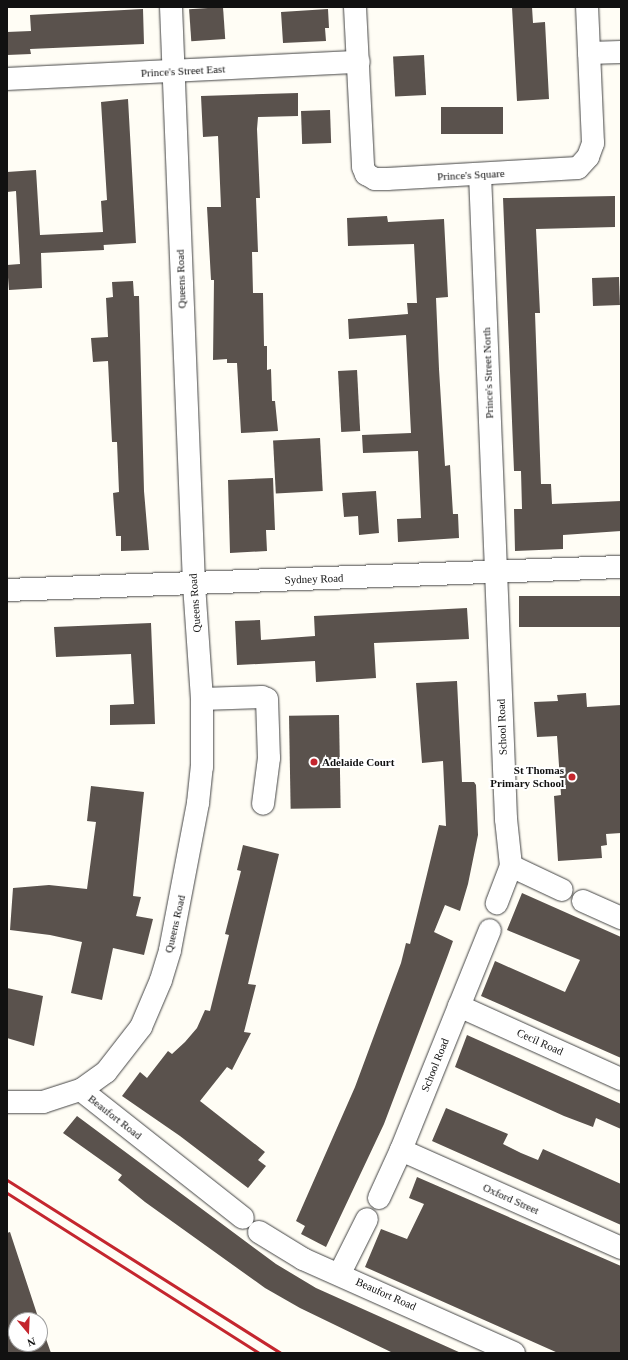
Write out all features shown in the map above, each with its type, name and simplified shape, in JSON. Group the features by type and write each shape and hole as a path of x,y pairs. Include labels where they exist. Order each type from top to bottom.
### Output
{"street":[{"name":"Queens Road","path":"7,1102 43,1102 81,1090 106,1072 128,1046 141,1027 161,980 183,887 198,803 202,767 202,699 194,584 171,7"},
{"name":"Prince's Square","path":"355,7 366,174 375,179 578,168 584,164 593,143 587,7"},
{"path":"590,53 621,52"},
{"name":"Prince's Street East","path":"7,79 359,62"},
{"name":"Prince's Street North","path":"480,174 496,572"},
{"name":"Sydney Road","path":"7,590 621,567"},
{"name":"School Road","path":"496,572 506,819 511,866 497,903"},
{"path":"202,699 262,697 267,699 269,758 263,804"},
{"path":"511,866 562,890"},
{"path":"583,901 621,918"},
{"name":"School Road","path":"379,1198 402,1150 490,930"},
{"name":"Cecil Road","path":"459,1006 621,1079"},
{"name":"Beaufort Road","path":"81,1090 251,1225 299,1256 340,1273 514,1353"},
{"name":"Oxford Street","path":"402,1150 621,1248"},
{"path":"340,1273 367,1219"}],"building":[{"path":"223,7 225,39 191,41 189,9"},
{"path":"512,7 532,7 533,23 545,22 549,99 517,101"},
{"path":"143,9 144,44 30,49 31,54 7,55 7,32 31,31 30,15"},
{"path":"328,9 329,28 325,28 326,41 283,43 281,12"},
{"path":"424,55 426,95 395,97 393,57"},
{"path":"298,93 298,116 258,117 257,129 260,198 256,198 258,252 252,252 253,293 263,293 264,346 267,346 267,370 271,369 272,401 275,401 278,431 241,433 237,363 227,363 227,359 213,360 214,280 211,280 207,207 221,207 218,136 203,137 201,96"},
{"path":"128,99 136,243 104,245 104,250 41,253 42,288 9,290 7,265 20,264 16,191 7,192 7,172 36,170 40,235 103,232 101,201 107,200 101,102"},
{"path":"441,107 503,107 503,134 441,134"},
{"path":"330,110 331,143 302,144 301,111"},
{"path":"615,196 615,227 536,229 540,313 535,313 541,484 551,484 552,504 621,501 621,531 563,535 563,549 515,551 514,509 522,509 521,471 514,471 503,198"},
{"path":"387,216 388,222 444,219 448,297 436,298 439,369 445,466 450,465 453,514 458,514 459,538 398,542 397,519 421,518 418,451 363,453 362,435 411,433 406,335 349,339 348,319 408,314 407,303 417,303 414,244 348,246 347,218"},
{"path":"619,277 620,305 593,306 592,278"},
{"path":"133,281 134,296 139,296 144,491 149,550 121,551 121,536 116,536 113,493 119,492 117,442 112,442 108,361 93,362 91,338 108,337 106,298 113,297 112,282"},
{"path":"357,370 360,431 341,432 338,371"},
{"path":"320,438 323,491 276,493 273,440"},
{"path":"273,478 275,530 266,530 267,551 230,553 228,480"},
{"path":"376,491 379,533 359,535 358,516 344,517 342,493"},
{"path":"519,596 621,596 621,627 519,627"},
{"path":"467,608 469,639 374,643 376,678 316,682 315,661 237,665 235,621 260,620 261,640 315,636 314,616"},
{"path":"151,623 155,724 110,725 110,705 134,704 131,654 56,657 54,627"},
{"path":"457,681 462,782 474,782 476,785 478,835 468,884 460,911 445,905 434,932 453,941 384,1124 326,1247 301,1234 305,1226 296,1221 355,1087 401,963 406,943 410,944 439,825 446,826 443,761 422,763 416,683"},
{"path":"586,693 587,707 621,705 621,833 606,834 607,845 601,846 602,858 558,861 554,796 561,795 557,736 537,737 534,702 558,701 557,695"},
{"name":"Adelaide Court","path":"339,715 341,808 291,809 289,716"},
{"path":"91,786 144,792 133,896 141,897 136,916 153,919 144,955 113,948 102,1000 71,993 82,942 50,935 10,930 13,888 49,885 87,889 96,822 87,821"},
{"path":"243,845 279,854 248,984 256,985 244,1032 251,1033 232,1070 227,1067 200,1101 265,1152 258,1160 266,1166 248,1188 180,1136 122,1096 140,1072 147,1078 168,1051 172,1054 185,1042 197,1028 205,1010 210,1011 229,935 225,934 241,871 237,870"},
{"path":"522,893 621,937 621,1058 481,996 495,961 565,992 580,960 507,930"},
{"path":"7,988 43,996 34,1046 7,1038"},
{"path":"467,1035 621,1104 621,1129 596,1118 593,1127 564,1116 455,1067"},
{"path":"446,1108 508,1134 503,1144 521,1153 538,1160 543,1149 621,1184 621,1225 432,1141"},
{"path":"77,1116 276,1264 316,1288 461,1353 393,1353 300,1308 265,1288 145,1202 118,1180 122,1175 63,1133"},
{"path":"417,1177 621,1266 621,1353 558,1353 365,1267 381,1229 407,1239 424,1204 409,1198"},
{"path":"10,1232 36,1312 8,1312 8,1352 48,1352 48,1345 51,1353 7,1353 7,1233"}],"railway":[{"path":"7,1180 281,1353"},
{"path":"7,1193 259,1353"}],"place":[{"name":"Adelaide Court","path":"314,762"},
{"name":"St Thomas Primary School","path":"572,777"}]}
